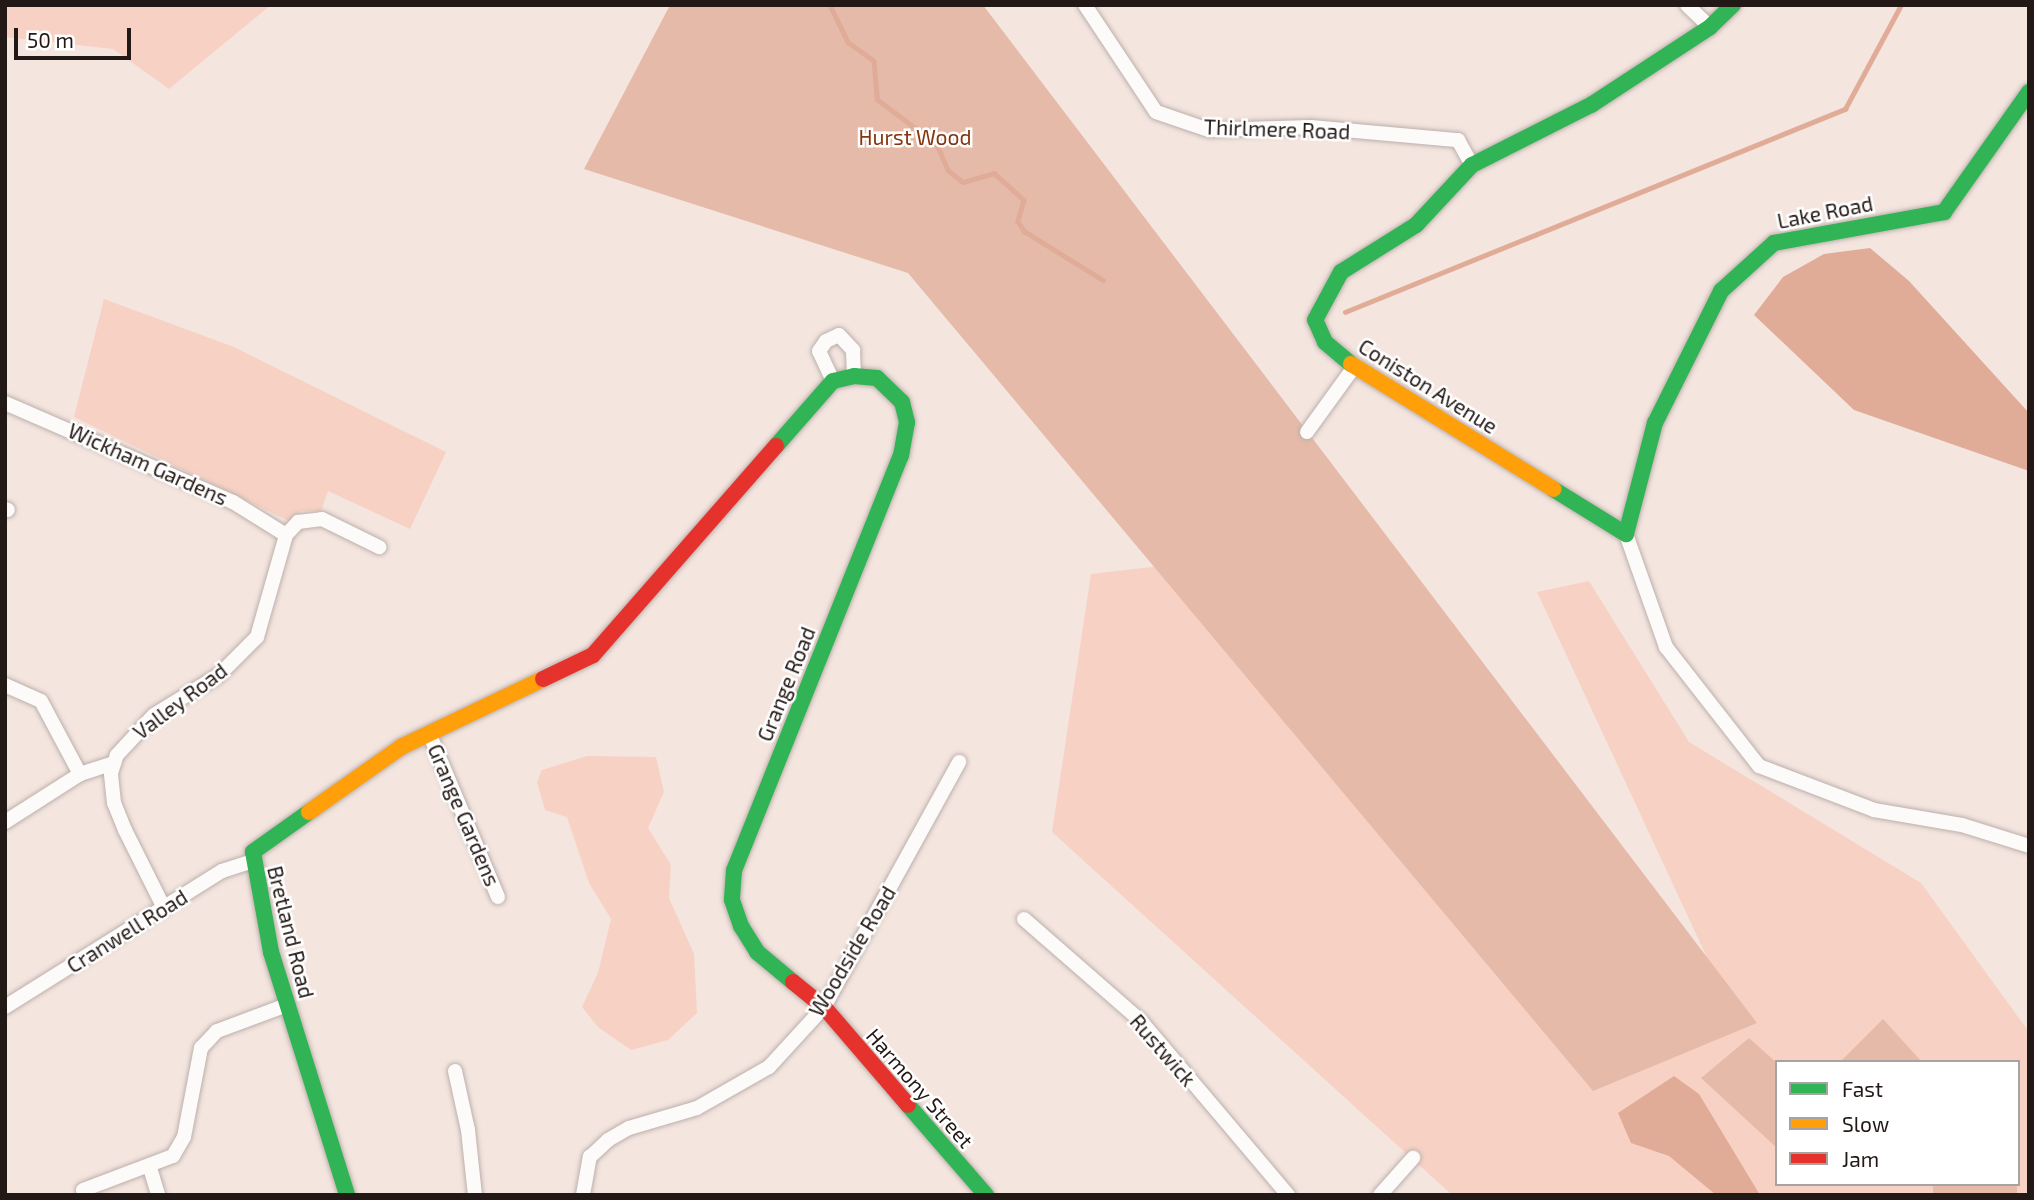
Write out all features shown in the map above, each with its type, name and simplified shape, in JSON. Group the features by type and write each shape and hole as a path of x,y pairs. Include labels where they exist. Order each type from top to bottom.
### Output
{"street":[{"name":"Thirlmere Road","path":"1085,5 1156,113 1209,130 1311,127 1458,140 1472,165"},
{"path":"1687,5 1710,27"},
{"name":"Coniston Avenue","path":"1626,534 1354,367 1325,342 1315,320 1341,272 1416,225 1472,165 1591,105 1710,27 1733,5"},
{"name":"Lake Road","path":"1626,534 1656,423 1721,291 1773,243 1944,212 2029,92"},
{"path":"429,733 555,677 593,655 833,381 854,376 853,350 848,339 839,335 819,351 833,381"},
{"path":"1307,432 1354,367"},
{"name":"Grange Road","path":"824,1007 757,952 741,926 732,900 734,870 901,455 907,422 902,402 877,378 854,376"},
{"name":"Wickham Gardens","path":"5,403 233,502 277,525 286,535"},
{"path":"286,535 298,523 322,519 379,547"},
{"path":"1626,534 1665,647 1759,766 1874,810 1962,825 2029,846"},
{"name":"Valley Road","path":"114,763 129,740 154,715 219,675 257,637 286,535"},
{"path":"5,685 41,701 80,774"},
{"name":"Bretland Road","path":"346,1195 287,1005 252,861 253,852 263,842 401,747 429,733"},
{"name":"Grange Gardens","path":"429,733 498,897"},
{"name":"Woodside Road","path":"583,1195 590,1157 608,1140 629,1128 697,1108 769,1067 824,1007 959,762"},
{"path":"5,822 80,774 114,763 114,803 164,908"},
{"name":"Cranwell Road","path":"5,1007 222,871 252,861"},
{"name":"Rustwick","path":"1024,919 1141,1021 1288,1195"},
{"path":"83,1190 150,1168 173,1156 184,1137 201,1048 217,1031 287,1005"},
{"name":"Harmony Street","path":"824,1007 986,1195"},
{"path":"455,1071 468,1130 475,1195"},
{"path":"1380,1195 1413,1158"},
{"path":"150,1168 158,1195"}],"shaded area":[{"path":"5,5 271,5 169,89 113,49 5,37"},
{"path":"1870,248 1909,281 2029,413 2029,471 1854,410 1754,315 1783,277 1824,254"},
{"path":"104,299 234,347 446,452 410,529 328,491 321,511 301,511 289,521 74,417"},
{"path":"1212,560 1730,1007 1537,592 1589,581 1689,742 1921,883 2029,1032 2029,1195 1452,1195 1052,832 1091,574"},
{"path":"587,756 656,757 664,792 648,828 671,865 669,898 694,954 697,1013 668,1040 631,1050 598,1027 582,1007 598,973 611,919 589,883 567,817 545,810 537,782 542,770"},
{"path":"1674,1076 1699,1094 1760,1195 1716,1195 1669,1156 1631,1143 1618,1113"}],"green space":[{"name":"Hurst Wood","path":"670,5 983,5 1757,1023 1593,1091 908,273 584,169"},
{"path":"1883,1019 1920,1060 1842,1060"},
{"path":"1749,1038 1775,1061 1775,1146 1701,1078"},
{"path":"1933,1186 2017,1186 2017,1195 1933,1195"}],"waterway":[{"path":"830,5 848,42 874,61 877,99 915,128 918,136 937,145 948,170 963,182 994,173 1024,200 1018,221 1024,231 1103,280"},
{"path":"1345,312 1845,109 1901,5"}],"traffic: fast":[{"path":"1351,364 1325,342 1315,320 1341,272 1416,225 1472,165 1591,105 1710,27 1733,5"},
{"path":"1553,489 1626,534 1655,423 1721,291 1774,243 1944,212 2029,92"},
{"path":"776,446 833,381 854,376 877,378 902,402 907,422 901,455 734,870 732,900 741,926 757,952 793,982"},
{"path":"309,812 253,852 271,952 347,1195"},
{"path":"908,1105 986,1195"}],"traffic: slow":[{"path":"1351,364 1553,489"},
{"path":"309,812 401,747 543,679"}],"traffic: jam":[{"path":"543,679 593,655 776,446"},
{"path":"793,982 824,1007 908,1105"}]}
